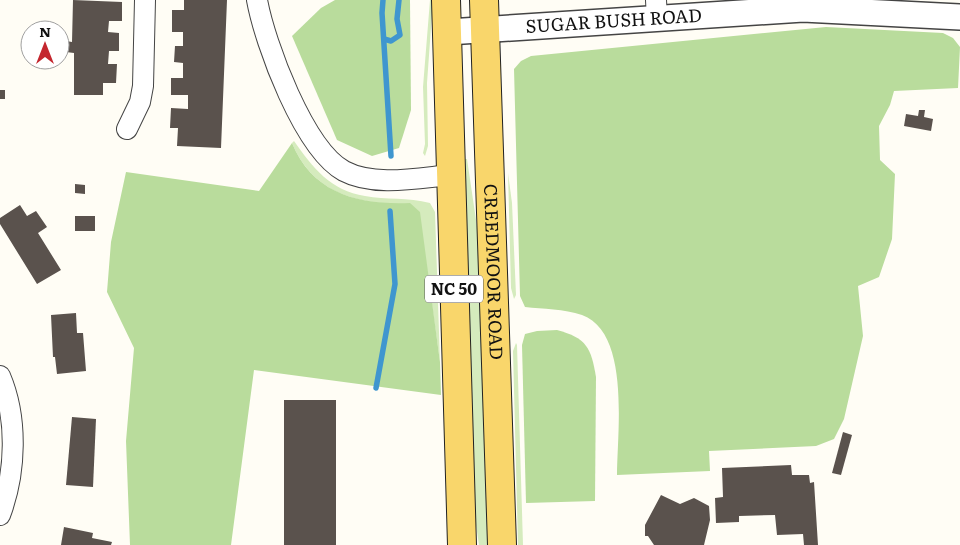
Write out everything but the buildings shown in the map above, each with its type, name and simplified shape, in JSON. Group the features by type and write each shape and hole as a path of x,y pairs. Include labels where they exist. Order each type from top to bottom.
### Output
{"main road":[{"name":"NC 50","path":"446,0 462,545"},
{"name":"CREEDMOOR ROAD","path":"484,0 502,545"}],"street":[{"path":"127,129 140,102 143,86 145,0"},
{"path":"257,0 268,43 280,72 312,138 327,158 344,171 368,178 450,175"},
{"name":"SUGAR BUSH ROAD","path":"448,32 485,30 657,10 803,9 960,17"},
{"path":"0,376 9,402 12,446 10,478 0,515"}],"green space":[{"path":"335,0 410,0 411,110 399,148 372,156 337,140 292,36 321,8"},
{"path":"430,0 433,0 427,83 428,146 425,156 423,153 425,144 423,87"},
{"path":"826,27 943,33 953,38 960,47 958,88 894,91 890,105 879,126 880,160 895,174 892,239 879,277 858,286 863,336 844,419 834,439 816,446 709,451 710,471 617,475 618,386 615,362 608,342 598,325 582,315 561,310 525,307 520,296 514,69 521,61 531,56"},
{"path":"294,141 315,169 342,189 365,196 430,203 435,212 440,362 419,212 410,204 391,204 356,199 325,185 312,174 301,160 292,143"},
{"path":"292,143 301,160 312,174 325,185 340,193 373,202 410,203 420,212 440,362 441,395 254,370 231,545 130,545 126,441 134,348 107,292 111,242 126,172 259,191"},
{"path":"460,159 467,159 479,240 488,545 479,545 470,485"},
{"path":"508,173 512,203 516,295 514,299 511,288"},
{"path":"557,330 575,337 586,346 594,367 596,377 595,501 526,503 522,345 525,334"},
{"path":"516,343 523,545 518,545 513,351"}],"waterway":[{"path":"383,0 382,13 391,156"},
{"path":"384,39 391,41 400,35 397,19 399,0"},
{"path":"376,388 395,284 390,211"}]}
